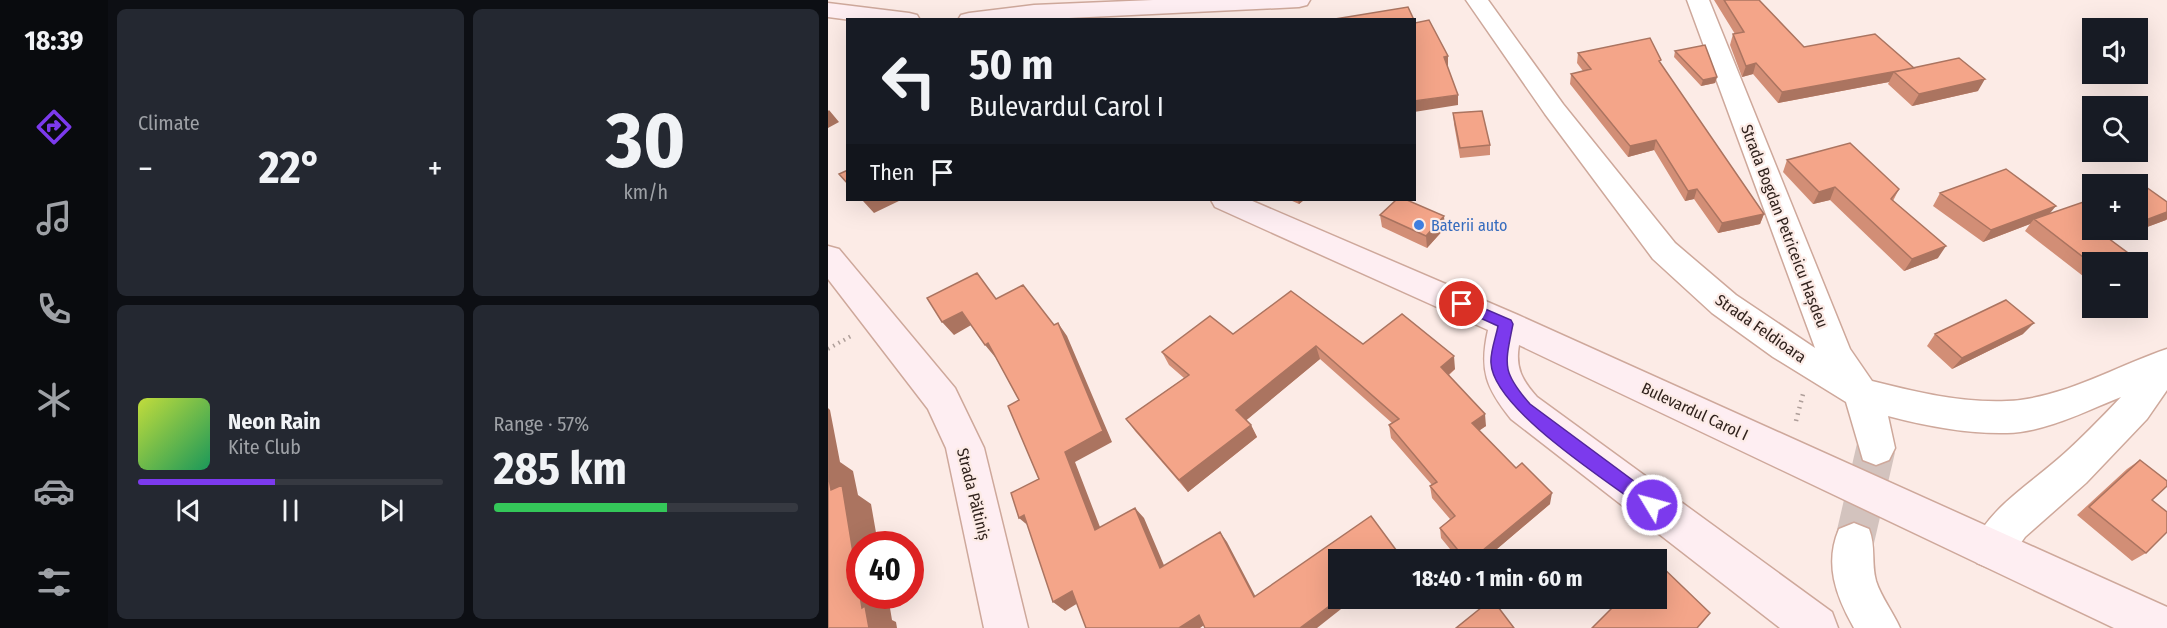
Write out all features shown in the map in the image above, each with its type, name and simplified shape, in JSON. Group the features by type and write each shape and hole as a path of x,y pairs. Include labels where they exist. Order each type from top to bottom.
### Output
{"street":[{"path":"985,18 1034,12 1299,0"},
{"name":"Strada Feldioara","path":"1477,0 1486,16 1554,110 1664,251 1724,304 1810,363 1863,394 1929,411 2008,417 2056,407 2167,364"},
{"name":"Strada Bogdan Petriceicu Hașdeu","path":"1698,0 1835,355 1863,394 1869,410 1876,448"},
{"path":"828,10 893,18"},
{"path":"1061,18 1092,11"},
{"path":"828,31 846,33"},
{"name":"Bulevardul Carol I","path":"1227,201 1506,324 2163,628"},
{"name":"Strada Păltiniș","path":"828,257 942,399 965,448 1006,628"},
{"path":"1506,324 1498,363 1506,387 1524,408 1816,628"},
{"name":"Strada Feldioara","path":"1992,549 2012,523 2072,471 2109,435 2134,408 2167,364"},
{"path":"1854,543 1850,565 1852,576 1857,591 1878,628"}],"path":[{"path":"1787,454 1810,363"}],"building":[{"path":"1724,0 1759,0 1804,47 1875,34 1914,68 1782,92 1756,63 1746,66 1733,34 1744,32"},
{"path":"1408,7 1413,18 1341,18"},
{"path":"1429,20 1448,56 1444,57 1458,95 1416,101 1416,23"},
{"path":"1650,38 1661,60 1659,61 1764,214 1722,223 1697,189 1688,191 1656,140 1630,146 1571,74 1591,69 1578,53"},
{"path":"1705,45 1717,77 1703,80 1675,51"},
{"path":"1959,58 1985,79 1919,94 1894,72"},
{"path":"1482,111 1490,145 1460,148 1453,113"},
{"path":"1850,143 1899,189 1891,199 1946,246 1912,259 1835,187 1819,192 1787,160"},
{"path":"2006,169 2056,206 1991,230 1940,193"},
{"path":"846,171 846,182 839,174"},
{"path":"2148,188 2167,202 2167,212 2148,219"},
{"path":"1395,201 1409,201 1444,216 1426,236 1380,215"},
{"path":"2082,202 2082,240 2111,240 2127,252 2082,252 2082,256 2034,219"},
{"path":"977,273 996,299 1023,285 1054,325 1058,323 1103,431 1065,452 1095,530 1135,508 1160,568 1220,532 1254,597 1371,516 1395,549 1328,549 1328,607 1300,628 1205,628 1199,615 1179,628 1086,628 1072,591 1053,602 1024,515 1019,518 1011,493 1039,479 1008,406 1019,400 988,343 985,345 962,312 942,322 927,298"},
{"path":"1291,291 1363,344 1402,314 1454,356 1441,367 1485,414 1472,423 1516,468 1522,463 1552,493 1484,549 1457,549 1440,528 1455,516 1430,486 1437,482 1389,425 1399,419 1316,346 1236,410 1251,425 1179,480 1126,419 1189,375 1162,352 1210,316 1233,334"},
{"path":"2006,300 2034,323 1962,358 1935,334"},
{"path":"2140,460 2167,481 2167,486 2152,500 2167,512 2167,532 2146,553 2089,507"},
{"path":"828,473 831,490 842,485 849,531 846,531 846,609 866,609 869,628 828,628"},
{"path":"1667,572 1710,613 1697,628 1592,628 1611,609 1667,609"},
{"path":"1480,609 1500,609 1514,628 1456,628"}],"tunnel":[{"path":"1854,543 1876,448"}],"place":[{"name":"Baterii auto","path":"1419,225"}],"route":[{"path":"1462,304 1506,324 1498,363 1506,387 1524,408 1652,505"}]}
